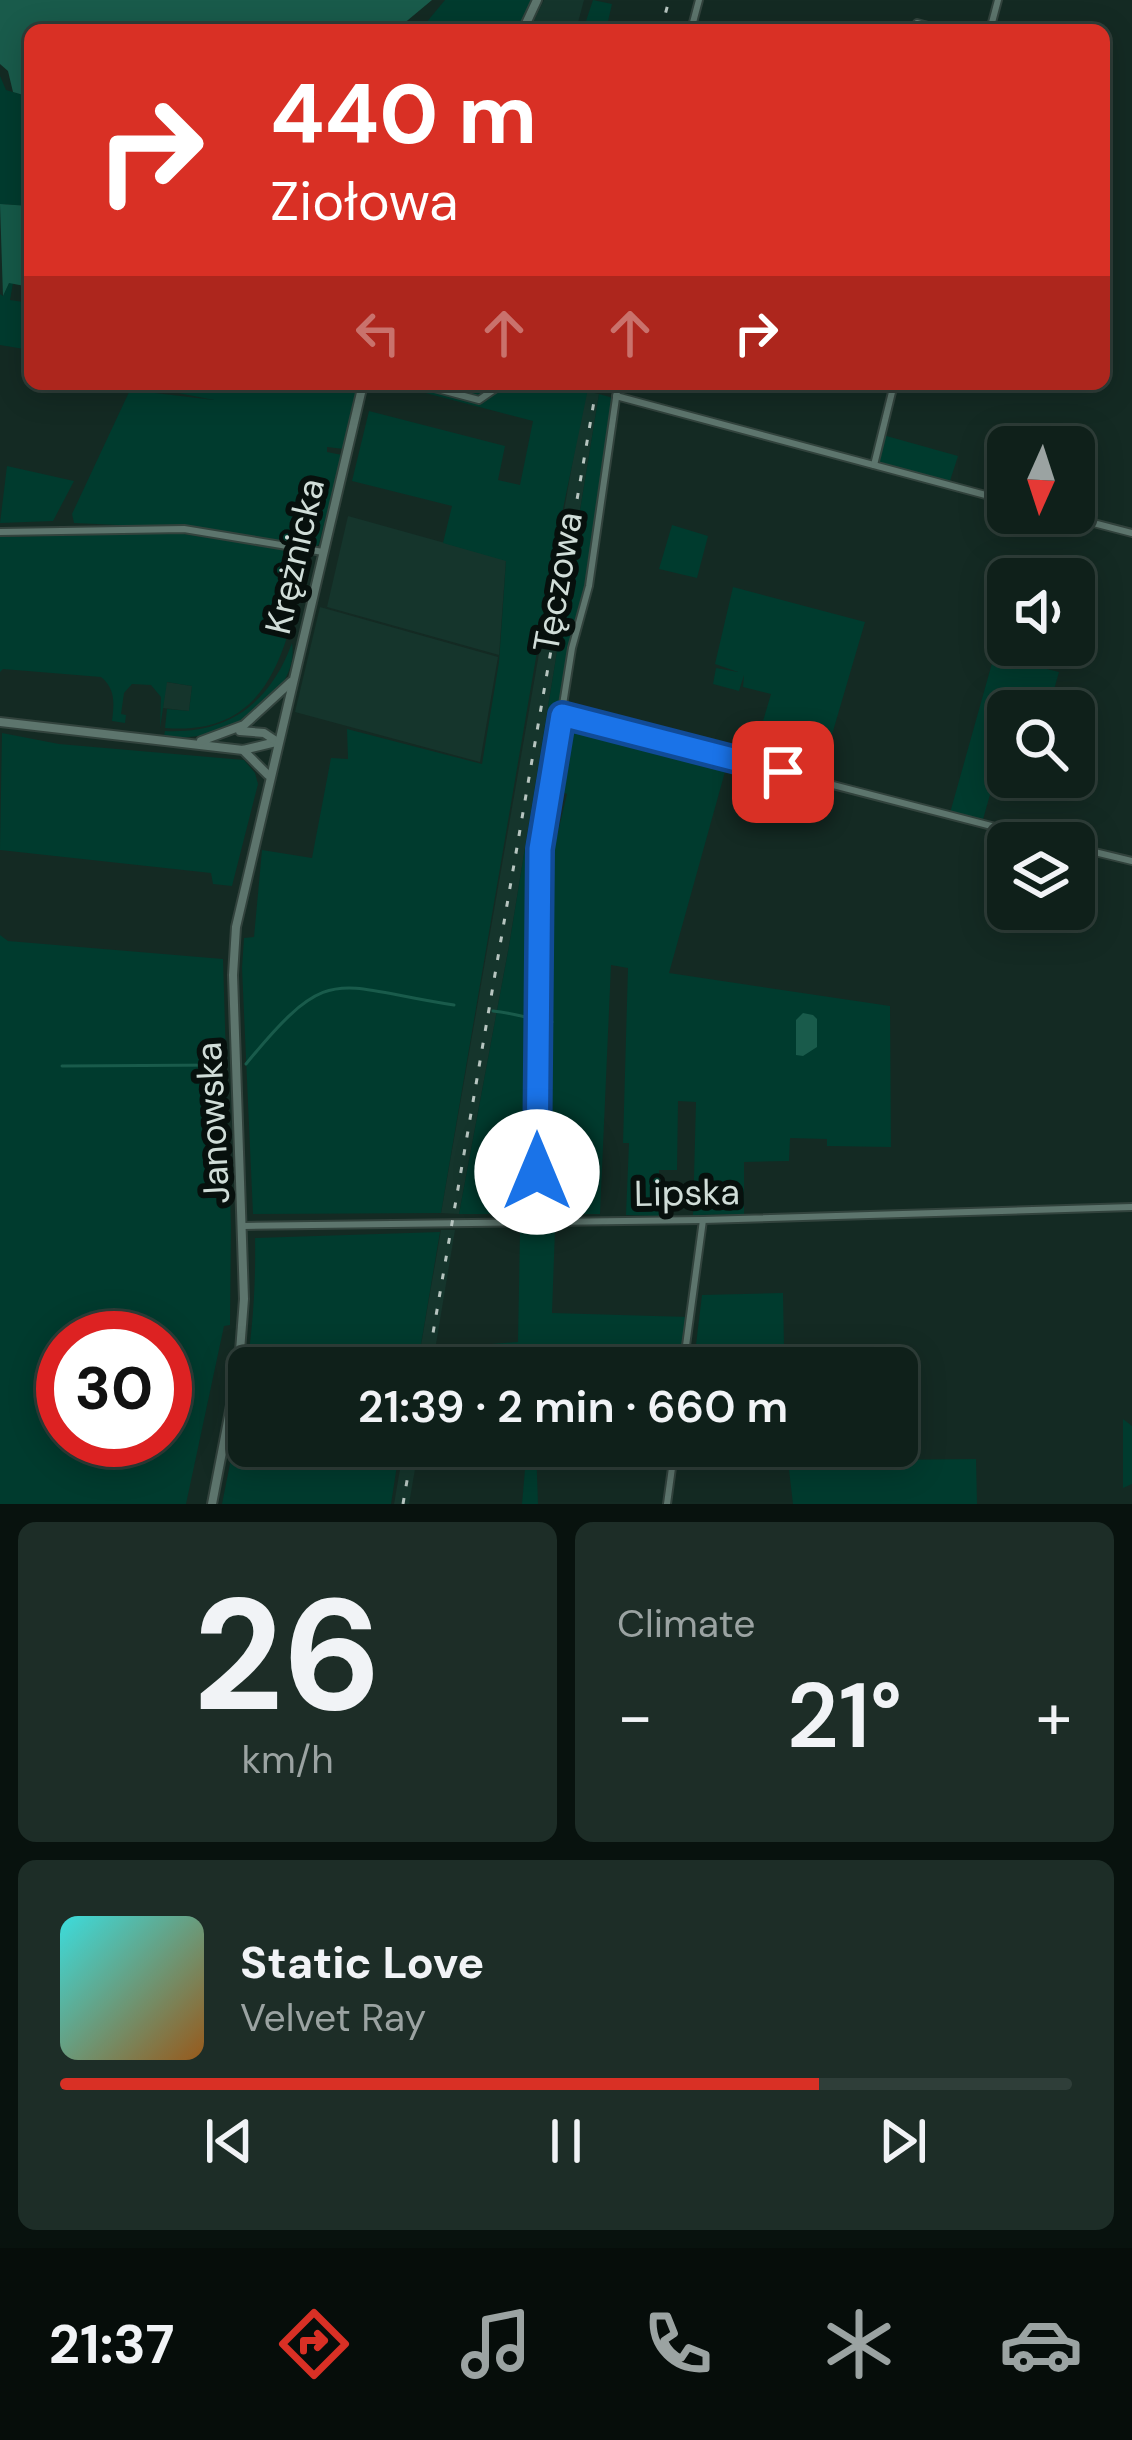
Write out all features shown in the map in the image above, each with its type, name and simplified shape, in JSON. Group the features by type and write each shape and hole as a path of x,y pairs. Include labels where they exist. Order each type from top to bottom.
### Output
{"street":[{"name":"Krężnicka","path":"278,741 362,390"},
{"path":"439,390 472,400 493,390"},
{"name":"Tęczowa","path":"536,1221 540,849 572,648 589,586 617,390"},
{"path":"874,465 892,390"},
{"path":"616,396 987,495"},
{"path":"1095,523 1132,533"},
{"path":"0,532 184,529 323,552"},
{"path":"236,730 292,682"},
{"path":"562,715 987,825"},
{"path":"0,722 243,750 278,741"},
{"path":"187,742 236,730 264,733 278,741"},
{"name":"Janowska","path":"212,1504 239,1364 244,1299 233,955 241,898 278,741"},
{"path":"243,750 269,776"},
{"path":"1095,852 1132,862"},
{"name":"Lipska","path":"244,1226 704,1220 1132,1207"},
{"path":"686,1347 704,1220"},
{"path":"668,1504 672,1467"}],"shaded area":[{"path":"0,0 432,0 403,24 24,24 24,95 13,92 8,71 0,64"},
{"path":"445,0 532,0 521,24 425,24"},
{"path":"544,0 584,0 578,24 532,24"},
{"path":"593,0 612,4 607,24 585,24"},
{"path":"0,76 6,90 24,95 24,206 0,204"},
{"path":"0,204 24,206 24,286 9,283 3,296"},
{"path":"13,283 10,300 24,302 24,349 0,345 0,294"},
{"path":"130,390 214,400 163,390 358,390 344,449 327,447 327,452 342,455 316,547 209,529 74,523 72,514"},
{"path":"414,390 588,390 554,552 441,1213 253,1214 242,968 244,938 254,937 262,850 312,858 331,758 348,759 347,729 482,764 499,662 506,561 443,543 452,506 352,481 369,411 505,446 498,480 520,485 533,421"},
{"path":"585,391 599,394 509,946 459,1214 441,1213"},
{"path":"599,394 613,398 586,586 539,848 554,849 567,794 554,789 564,723 728,761 669,973 890,1006 891,1147 827,1146 827,1139 790,1138 789,1161 744,1162 744,1214 693,1215 696,1102 678,1101 677,1170 659,1170 659,1216 626,1215 628,968 611,965 600,1214 459,1214 509,946"},
{"path":"883,435 958,456 949,484 880,464"},
{"path":"7,466 74,481 53,521 0,523"},
{"path":"348,516 506,560 499,655 327,607"},
{"path":"672,525 708,536 697,578 659,569"},
{"path":"178,533 304,553 306,561 282,652 253,701 230,717 202,727 165,728 167,709 189,711 192,686 167,682 160,728 161,697 151,685 132,684 124,693 121,714 126,715 125,723 112,721 112,692 101,677 0,672 0,537"},
{"path":"733,587 865,622 819,779 751,762 771,694 743,687 744,675 739,691 713,684 716,668 738,672 715,664"},
{"path":"320,607 498,657 480,762 295,712"},
{"path":"292,643 291,664 283,683 250,715 207,734 164,736 165,731 209,727 244,711 272,682"},
{"path":"991,666 1035,666 1059,672 1054,690 987,690 989,798 982,823 950,813"},
{"path":"166,682 192,686 189,711 163,708"},
{"path":"2,733 59,744 244,760 258,784 232,886 213,884 211,873 0,850"},
{"path":"0,935 8,941 223,959 230,1325 224,1326 186,1504 0,1504"},
{"path":"803,1013 817,1019 817,1047 803,1056 796,1055 796,1020"},
{"path":"555,1229 552,1313 689,1317 682,1347 490,1347 518,1342 520,1231"},
{"path":"441,1230 455,1230 436,1347 421,1347"},
{"path":"440,1232 421,1347 249,1347 255,1238"},
{"path":"783,1293 784,1347 696,1347 702,1295"},
{"path":"1123,1419 1132,1426 1132,1484 1123,1488"},
{"path":"976,1459 977,1504 793,1504 789,1467 918,1467 918,1460"},
{"path":"229,1467 397,1467 391,1504 222,1504"},
{"path":"400,1467 415,1467 409,1504 394,1504"},
{"path":"525,1467 537,1467 538,1504 522,1504"}],"waterway":[{"path":"246,1064 297,1008 337,989 358,988 454,1005"},
{"path":"493,1011 552,1022"},
{"path":"62,1066 223,1065"}],"railway":[{"path":"663,24 669,0"},
{"path":"431,1347 596,390"},
{"path":"403,1504 409,1467"}],"route":[{"path":"537,1172 540,849 562,715 783,772"}]}
